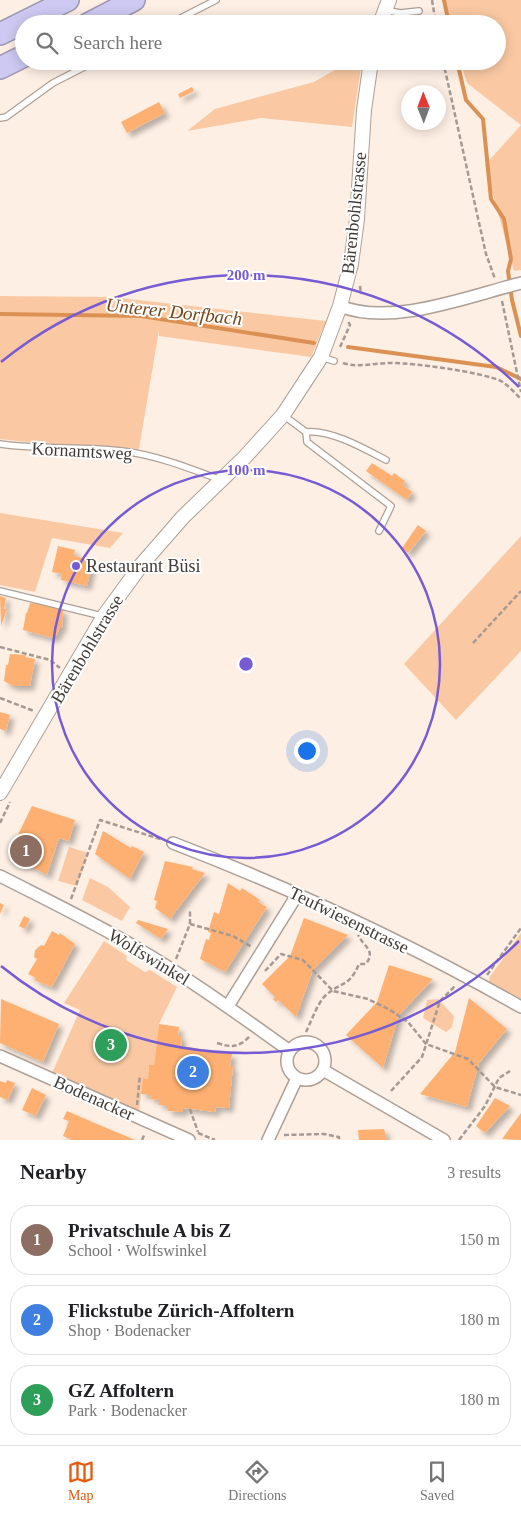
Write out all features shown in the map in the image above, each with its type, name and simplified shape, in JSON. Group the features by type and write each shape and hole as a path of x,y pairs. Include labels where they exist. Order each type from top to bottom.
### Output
{"highway":[{"path":"15,15 32,0"},
{"path":"38,15 68,0"},
{"path":"105,15 134,0"},
{"path":"0,29 15,15"},
{"path":"0,34 15,26"},
{"path":"0,68 15,60"}],"street":[{"name":"Bärenbohlstrasse","path":"5,797 104,616 160,542 283,415 327,359 351,264 357,219 364,110 370,70"},
{"path":"340,306 355,311 401,313 520,283"},
{"name":"Teufwiesenstrasse","path":"173,843 235,867 359,924 480,984 521,1007"},
{"name":"Wolfswinkel","path":"0,876 72,912 172,970 228,1006 290,1051"},
{"path":"228,1006 297,895"},
{"path":"313,1043 324,1054 323,1070 309,1080 297,1078 289,1069 287,1063 290,1051 298,1044 313,1043"},
{"name":"Bodenacker","path":"0,1056 189,1135"},
{"path":"323,1070 444,1140"},
{"path":"268,1140 297,1078"}],"lane":[{"path":"187,15 216,0"},
{"path":"387,5 400,13 419,11"},
{"path":"0,118 6,117 53,83 78,70"},
{"path":"283,415 306,432 314,431 350,442 386,460"},
{"path":"306,432 307,442 391,506 379,531"},
{"name":"Kornamtsweg","path":"0,444 41,448 122,451 146,455 221,480"},
{"path":"0,591 104,616"}],"path":[{"path":"432,0 434,15"},
{"path":"445,70 486,254 500,288 516,374 521,391"},
{"path":"350,325 327,359 356,367 374,363 407,363 487,377 501,382 521,399"},
{"path":"472,643 521,591"},
{"path":"0,647 50,660 63,670"},
{"path":"0,698 17,703 37,713"},
{"path":"0,823 5,797"},
{"path":"72,899 100,820 173,843"},
{"path":"172,970 190,924 190,911"},
{"path":"190,924 233,936 262,950 303,960 334,991 368,999 390,1010 408,1022 426,1044 468,1059 494,1087 521,1096"},
{"path":"306,1032 324,996 353,977 359,964 366,964 370,959 368,947 358,936 359,924"},
{"path":"480,984 521,928"},
{"path":"260,977 281,954"},
{"path":"391,1091 422,1057 440,1001 458,984 462,976"},
{"path":"218,1043 235,1046 241,1045 258,1028"},
{"path":"459,1140 485,1106 499,1078 510,1071"},
{"path":"136,1106 140,1075"},
{"path":"190,1109 198,1133"},
{"path":"189,1135 198,1133 215,1140"},
{"path":"284,1135 324,1134 339,1138 339,1140"}],"shaded area":[{"path":"442,0 521,0 521,125 467,83 463,70 506,70 506,15 446,15"},
{"path":"335,70 361,70 352,127 261,118 187,131 215,109 314,82"},
{"path":"521,125 521,270 514,271 485,165"},
{"path":"0,296 111,297 326,321 311,357 159,336 159,330 139,449 35,443 0,439"},
{"path":"0,513 123,533 110,548 52,538 35,592 0,585"},
{"path":"521,536 521,651 456,720 404,664"},
{"path":"69,847 88,853 77,886 58,881"},
{"path":"90,878 108,887 130,907 122,921 82,900"},
{"path":"521,933 521,1003 490,987 489,978"},
{"path":"104,941 127,956 126,960 145,972 150,970 177,987 159,1024 154,1066 149,1065 148,1079 143,1078 139,1111 52,1073 80,1010 64,1003"},
{"path":"438,999 454,1016 452,1027 446,1032 423,1018 427,1000"}],"building":[{"path":"192,87 194,91 180,98 178,94"},
{"path":"159,102 165,113 127,133 121,122"},
{"path":"372,463 392,476 394,473 405,481 403,485 412,492 407,500 366,471"},
{"path":"418,525 426,531 408,553 402,548"},
{"path":"58,546 75,550 74,556 93,560 87,586 61,580 62,574 52,572"},
{"path":"0,596 6,598 4,609 7,609 1,626"},
{"path":"30,603 50,605 50,607 63,610 62,628 60,628 56,636 52,638 23,630"},
{"path":"10,654 26,655 25,657 35,659 30,686 13,686 4,681 6,665 8,665"},
{"path":"0,712 10,715 6,731 0,729"},
{"path":"32,806 75,820 69,841 59,838 47,875 8,855"},
{"path":"103,831 131,848 132,846 144,852 130,879 95,854"},
{"path":"165,861 193,867 192,869 205,873 170,919 155,908 157,901 154,900"},
{"path":"228,883 240,891 242,888 267,907 225,972 200,959 206,939 209,940 211,933 208,932 214,912 219,914"},
{"path":"0,903 4,905 0,914"},
{"path":"24,916 30,919 25,929 19,926"},
{"path":"304,918 348,935 313,970 296,1017 278,1000 276,1002 273,999 275,997 262,984 290,956"},
{"path":"138,920 168,929 161,939 136,923"},
{"path":"52,931 59,935 60,933 75,944 52,987 34,980 36,978 28,974 37,959 34,957 35,950 41,945 44,946"},
{"path":"389,965 433,979 399,1015 383,1068 346,1035 377,1002"},
{"path":"469,998 507,1029 479,1063 467,1107 420,1094 455,1052"},
{"path":"1,999 59,1024 43,1062 0,1043"},
{"path":"159,1024 179,1027 178,1036 182,1036 181,1046 232,1054 230,1066 233,1066 229,1108 216,1107 215,1112 183,1108 183,1112 168,1111 168,1106 159,1105 159,1100 150,1099 151,1095 141,1094 143,1078 148,1079 149,1065 154,1065"},
{"path":"7,1080 15,1083 8,1100 0,1097 0,1081 6,1083"},
{"path":"32,1088 46,1095 36,1116 22,1110"},
{"path":"495,1098 510,1106 485,1133 476,1126"},
{"path":"67,1111 135,1140 72,1140 63,1136 69,1121 63,1119"},
{"path":"521,1113 521,1140 502,1139"},
{"path":"384,1129 387,1140 359,1140 358,1130"}],"waterway":[{"path":"444,0 447,15"},
{"path":"459,70 466,100 483,119 491,199 504,219 511,259 508,271 512,300 521,336"},
{"name":"Unterer Dorfbach","path":"0,314 141,316 314,343"},
{"name":"Unterer Dorfbach","path":"348,347 496,367 521,379"}],"place":[{"name":"Restaurant Büsi","path":"76,566"},
{"name":"Privatschule A bis Z","path":"26,851"},
{"name":"GZ Affoltern","path":"111,1045"},
{"name":"Flickstube Zürich-Affoltern","path":"193,1072"}]}
